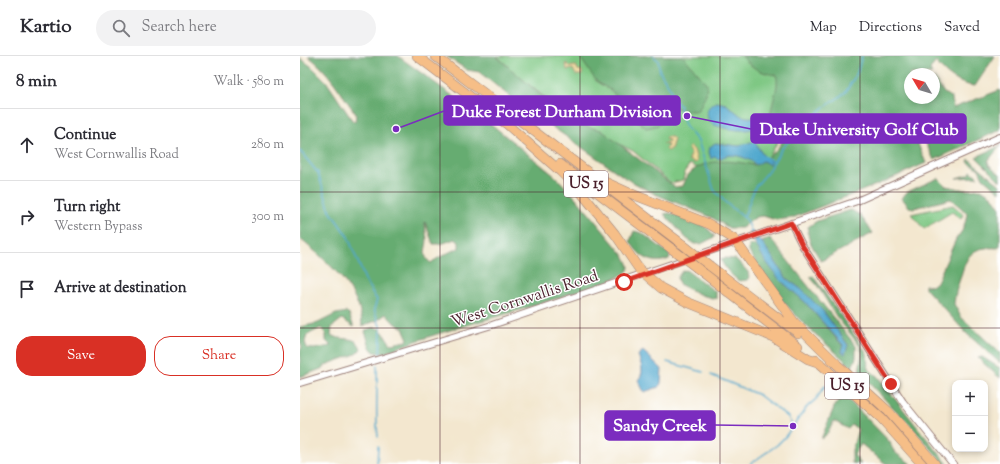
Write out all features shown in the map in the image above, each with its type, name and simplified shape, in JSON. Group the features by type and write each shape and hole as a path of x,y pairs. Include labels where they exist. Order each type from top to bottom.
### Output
{"highway":[{"name":"US 15","path":"417,56 820,363 881,418 922,464"},
{"name":"US 15","path":"435,56 836,363 888,411 935,464"},
{"path":"501,119 562,172 580,191 615,234 644,275 676,297 759,331 792,348 808,359 820,363"},
{"path":"592,176 632,194 709,224 737,242 794,322 836,363"}],"street":[{"name":"West Cornwallis Road","path":"300,383 492,325 644,275 857,201 1000,137"},
{"path":"791,223 806,251 903,402 953,464"}],"green space":[{"path":"308,56 398,56 486,120 556,177 576,198 625,257 629,266 628,270 620,276 607,282 550,301 431,336 384,353 375,352 370,347 365,332 366,330 371,328 379,329 384,333 391,344 407,341 408,339 403,328 393,322 386,314 376,321 362,326 356,300 349,288 341,277 321,256 300,239 300,58 312,67 326,81 352,120 355,122 356,114 334,83","holes":["425,222 433,244 441,244 455,239 459,242 459,248 431,263 425,255 427,239"]},
{"path":"446,56 496,56 566,117 576,124 601,130 675,187 683,186 690,173 705,164 722,161 755,165 771,155 784,138 786,131 770,121 771,109 777,85 776,75 757,69 749,64 742,56 995,56 975,86 963,84 953,78 936,62 931,68 904,68 904,104 940,104 940,87 944,93 952,98 953,108 1000,90 1000,130 934,160 920,131 913,124 918,144 926,163 879,184 792,218 776,220 763,216 756,217 742,228 729,228 711,217 655,194 627,179 518,103 479,72 467,70"},
{"path":"497,56 831,56 804,121 782,129 780,138 765,163 757,168 703,171 690,164 685,171 683,180 671,183 633,151 575,122 516,74"},
{"path":"579,56 683,56 707,84 706,94 698,111 687,111 672,107 665,120 656,126 646,128 627,112 612,91 597,82"},
{"path":"1000,146 988,161 989,165 1000,174 1000,181 976,157"},
{"path":"969,159 1000,185 1000,192 983,178 979,169 968,162"},
{"path":"971,171 978,177 956,178 970,174"},
{"path":"938,178 946,186 966,190 981,189 992,196 1000,208 1000,245 998,248 989,248 976,251 968,258 958,285 954,304 961,317 1000,353 1000,363 967,334 925,288 925,285 932,286 937,282 956,239 962,231 968,214 951,199 914,208 909,207 902,198 907,192"},
{"path":"953,205 963,214 961,219 952,212 924,229 911,214"},
{"path":"851,210 860,215 873,233 821,261 808,236 808,227 817,221"},
{"path":"669,213 700,224 715,237 701,244 694,244 686,238 664,214"},
{"path":"634,231 642,233 668,253 670,256 669,259 657,261 641,255 630,241"},
{"path":"770,238 856,346 856,358 852,367 804,324 781,299 749,252 749,245 756,245 780,280 804,301 843,346 841,351 848,345 823,311 801,289 787,279 762,242"},
{"path":"724,258 736,259 748,272 748,280 739,281 733,276 726,269 721,260"},
{"path":"686,270 716,292 716,299 701,295 679,284 677,278 682,271"},
{"path":"813,276 867,353 868,369 877,376 948,464 944,464 912,427 859,373 862,353 860,346 836,316 817,285 810,277"},
{"path":"347,312 354,327 342,319 332,327 331,335 356,341 361,349 356,354 328,364 321,369 300,377 300,351 302,347 300,341 300,327 318,323 336,314","holes":["321,328 326,334 326,341 331,346 314,349 307,348 305,342 307,335"]},
{"path":"982,357 1000,368 1000,378 978,358"},
{"path":"845,396 890,442 893,450 911,464 886,464 861,444 854,455 861,464 852,463 852,450 858,429 852,425 848,429 834,421 827,434 821,439 835,405"}],"sand":[{"path":"566,63 570,67 576,66 578,70 582,71 582,75 576,75 573,69 567,70"},
{"path":"667,137 674,139 671,149 668,151 666,149 668,145 663,144 669,142 669,140 665,139"},
{"path":"690,146 694,150 697,161 696,163 689,160 691,154 688,149"}],"water":[{"path":"717,102 726,104 741,116 754,118 758,122 759,126 749,130 736,130 722,128 712,124 709,121 707,111 713,103"},
{"path":"754,141 763,155 771,162 770,165 763,161 756,165 746,159 733,155 725,156 720,159 714,157 711,159 709,152 710,147 715,143 739,146"},
{"path":"752,231 762,242 787,279 801,289 823,311 848,345 845,354 841,351 843,345 804,301 780,280 764,259 749,232"},
{"path":"643,351 662,369 661,383 659,387 644,392 638,380 642,371 638,355"}],"waterway":[{"path":"653,56 658,60 660,72 670,88 674,100 680,106 680,112 686,127 698,141 714,190 726,203 747,220 752,233"},
{"path":"744,217 755,187 767,173 782,148 822,109 845,93 857,73 862,56"},
{"path":"300,151 318,173 330,211 348,237 366,282 377,300 374,309 381,329 380,354"},
{"path":"763,156 774,162"},
{"path":"667,362 703,372"},
{"path":"377,366 378,437"},
{"path":"711,375 759,395 788,417 792,425"},
{"path":"750,464 777,445 785,437 807,407 816,399 825,386"},
{"path":"377,464 378,446"}],"place":[{"name":"Duke University Golf Club","path":"687,116"},
{"name":"Duke Forest Durham Division","path":"396,129"},
{"name":"Sandy Creek","path":"793,426"}],"route":[{"path":"624,282 791,223 802,245 891,384"}]}
